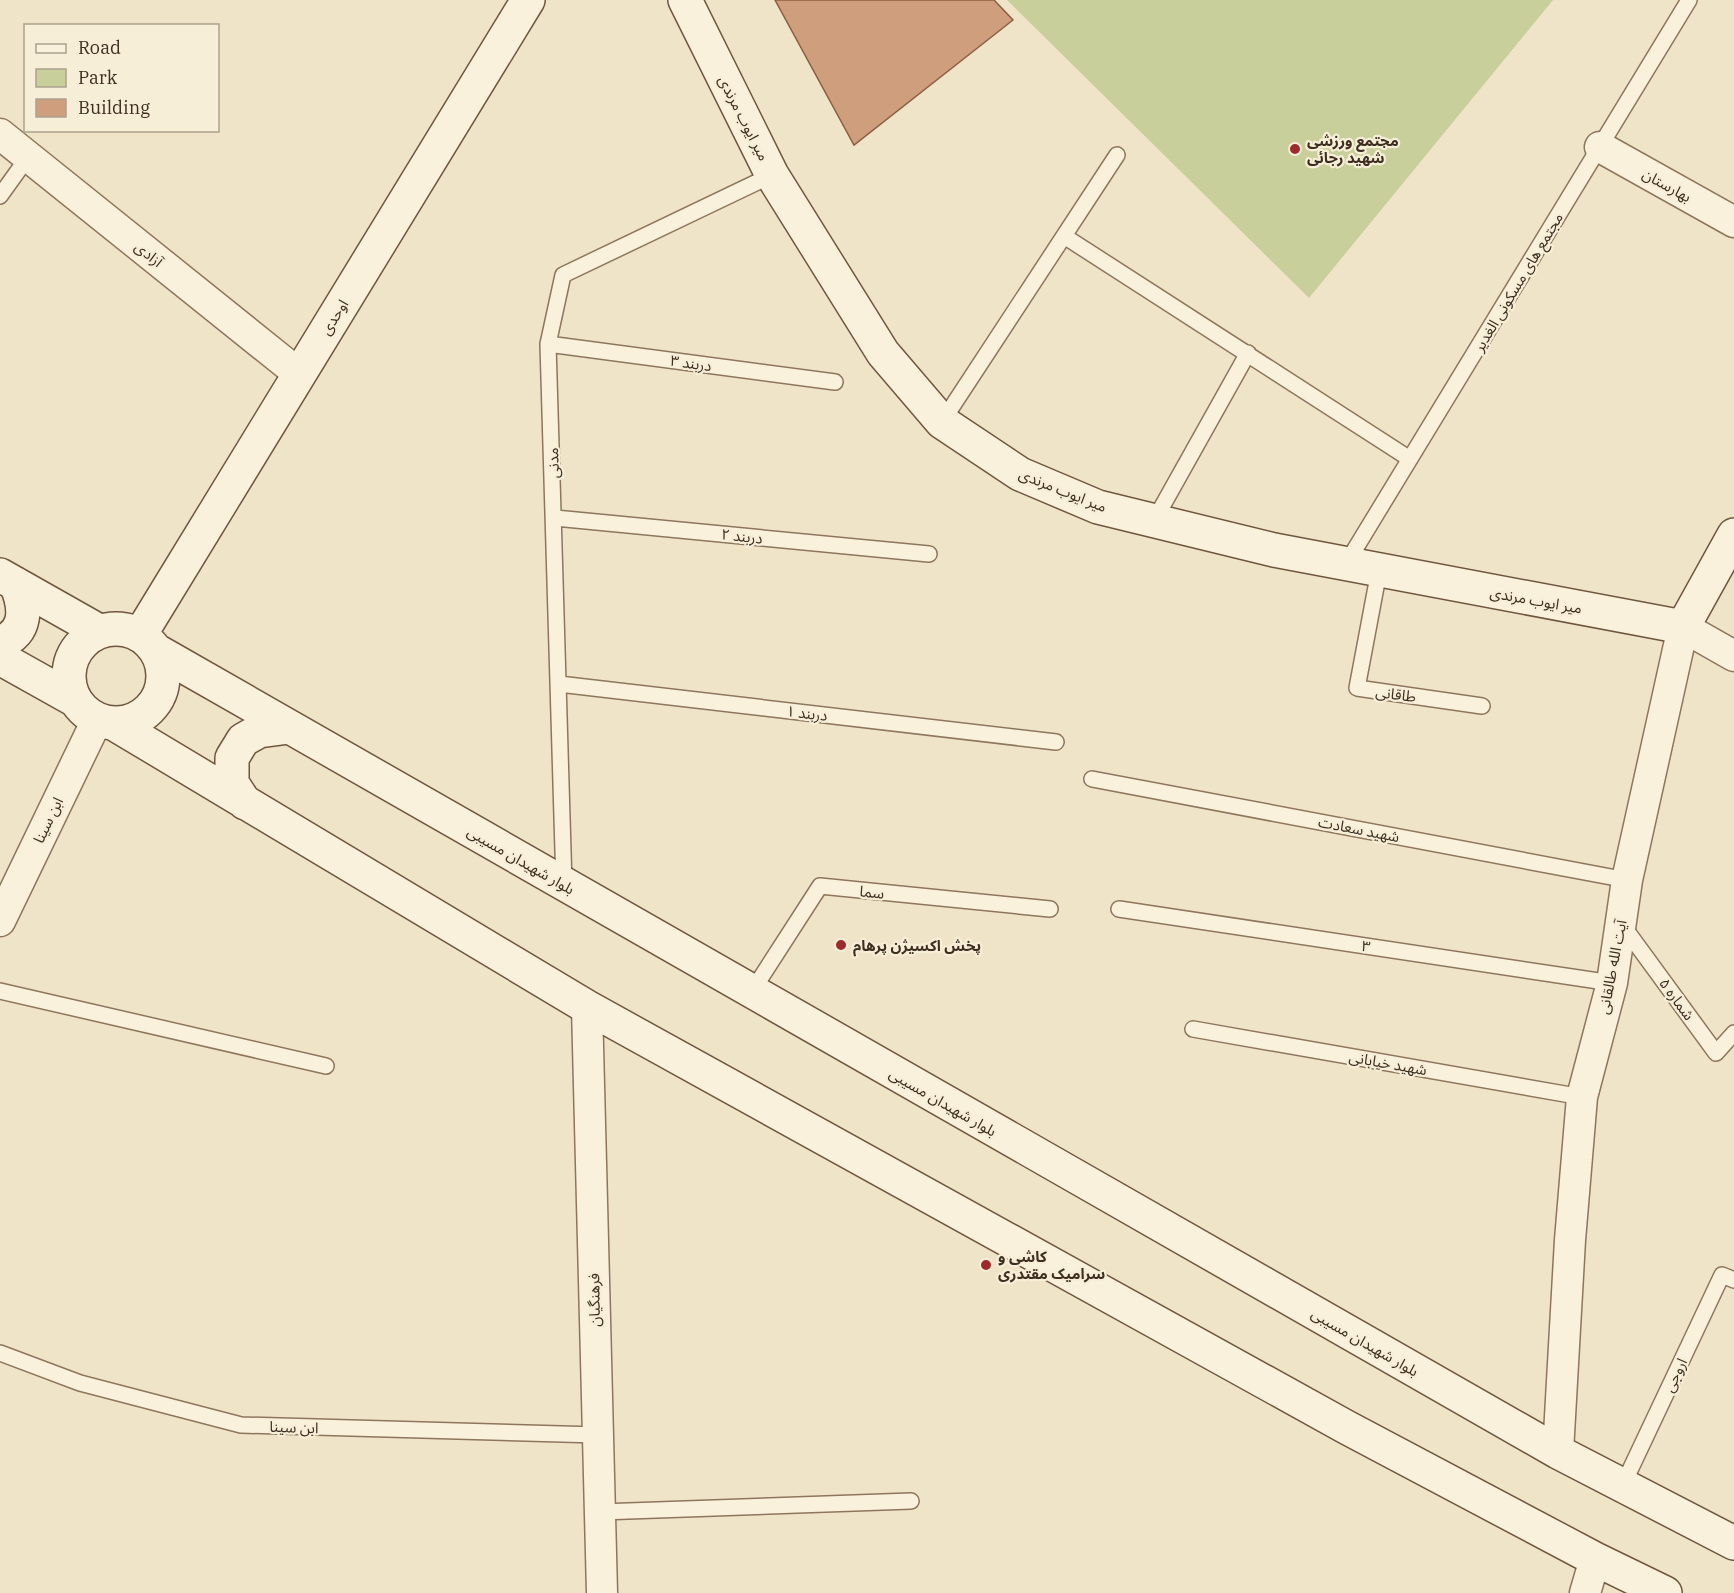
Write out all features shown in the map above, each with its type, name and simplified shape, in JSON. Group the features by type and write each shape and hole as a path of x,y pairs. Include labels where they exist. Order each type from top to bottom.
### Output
{"main road":[{"name":"اوحدی","path":"148,643 299,374 528,0"},
{"name":"میر ایوب مرندی","path":"685,0 772,175 883,353 942,422 1020,474 1098,507 1274,550 1683,627"},
{"name":"آیت الله طالقانی","path":"1683,627 1734,535"},
{"path":"8,579 99,631"},
{"path":"0,643 10,639 21,622 24,603 8,579"},
{"path":"120,628 148,643 163,670 161,691 150,708 134,720 95,714 68,680 71,660 82,642 99,631 120,628"},
{"name":"بلوار شهیدان مسیبی","path":"148,643 289,727 751,993 1558,1452 1734,1543"},
{"path":"0,658 587,1007 1346,1427 1595,1559 1665,1593"},
{"path":"245,803 232,783 232,758 243,740 259,731 289,727"}],"street":[{"name":"آزادی","path":"0,134 299,374"},
{"name":"بهارستان","path":"1600,147 1734,222"},
{"path":"1683,627 1734,656"},
{"name":"آیت الله طالقانی","path":"1558,1452 1570,1240 1582,1097 1612,983 1627,879 1683,627"},
{"name":"ابن سینا","path":"0,921 95,714"},
{"name":"فرهنگیان","path":"587,1007 602,1593"},
{"path":"1585,1593 1595,1559"}],"lane":[{"name":"مجتمع های مسکونی الغدیر","path":"1346,564 1689,0"},
{"path":"942,422 1117,155"},
{"path":"0,196 28,157"},
{"name":"مدنی","path":"564,885 555,518 548,344 563,275 772,175"},
{"path":"1064,236 1410,459"},
{"name":"دربند ۳","path":"548,344 835,382"},
{"path":"1154,521 1248,353"},
{"name":"دربند ۲","path":"555,518 929,554"},
{"name":"طاقانی","path":"1379,571 1357,688 1482,706"},
{"name":"دربند ۱","path":"559,684 1056,742"},
{"name":"شهید سعادت","path":"1092,779 1627,879"},
{"name":"سما","path":"751,993 820,886 1050,909"},
{"name":"۳","path":"1119,909 1612,983"},
{"name":"شماره ۵","path":"1622,923 1716,1053 1734,1033"},
{"path":"0,991 326,1066"},
{"name":"شهید خیابانی","path":"1193,1029 1582,1097"},
{"name":"اروجی","path":"1622,1487 1722,1275 1734,1280"},
{"name":"ابن سینا","path":"0,1353 80,1383 241,1425 598,1435"},
{"path":"600,1512 911,1501"}],"green space":[{"name":"مجتمع ورزشی شهید رجائی","path":"1007,0 1553,0 1309,298"}],"building":[{"path":"775,0 994,0 1013,20 854,145"}],"place":[{"name":"مجتمع ورزشی شهید رجائی","path":"1295,149"},
{"name":"پخش اکسیژن پرهام","path":"841,945"},
{"name":"کاشی و سرامیک مقتدری","path":"986,1265"}]}
